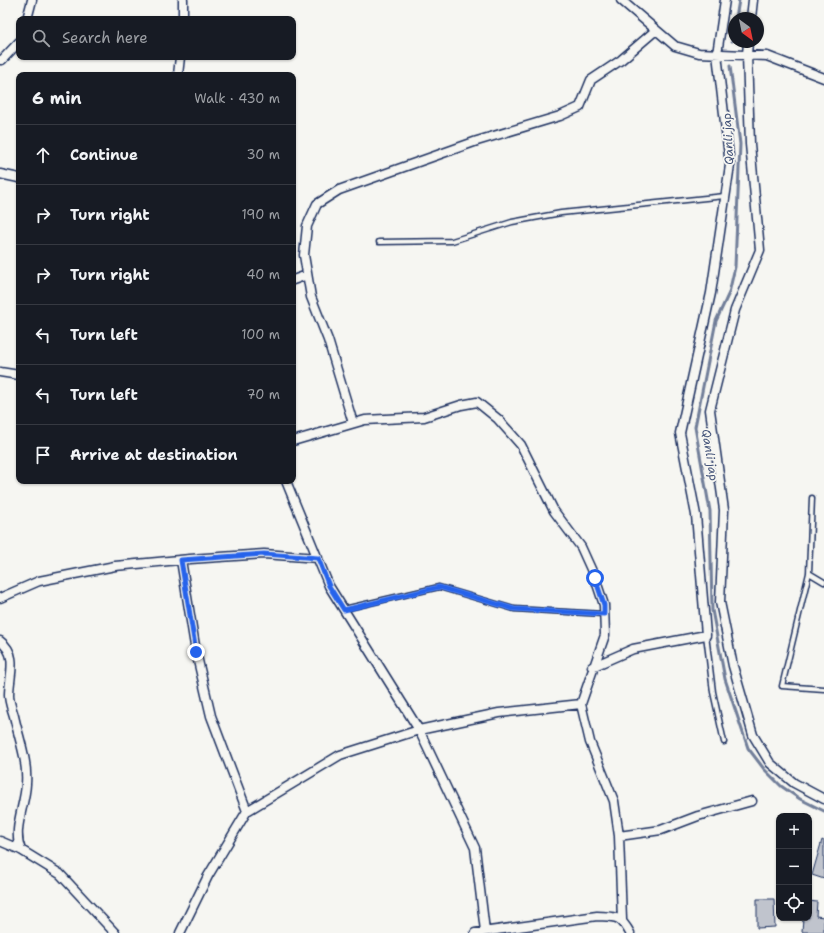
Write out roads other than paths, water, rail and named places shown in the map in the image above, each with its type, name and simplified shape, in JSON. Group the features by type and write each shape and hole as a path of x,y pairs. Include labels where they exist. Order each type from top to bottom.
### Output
{"street":[{"path":"28,16 32,0"},
{"path":"183,0 183,16"},
{"path":"621,0 675,46 699,54 767,56 824,78"},
{"path":"592,668 633,649 706,635 696,515 680,433 711,293 730,165 717,54 725,0"},
{"path":"752,12 753,0"},
{"path":"353,423 330,347 310,297 304,255 307,226 317,204 339,190 477,141 560,116 580,106 591,80 621,60 656,30"},
{"path":"0,60 2,60 16,45"},
{"path":"748,48 750,144 760,250 735,310 710,410 724,510 720,602 733,666 753,735 770,763 794,782 824,798"},
{"path":"178,72 180,60"},
{"path":"0,174 16,177"},
{"path":"296,279 307,275"},
{"path":"0,372 16,375"},
{"path":"296,440 365,420 424,417 461,405 477,402 498,419 521,445 554,512 581,547 595,578 604,605 605,635 592,668 581,704 590,742 614,801 619,836 622,920 630,933"},
{"path":"287,484 329,586 419,730 475,848 486,931"},
{"path":"0,598 39,581 115,566 264,554 318,558"},
{"path":"181,560 196,652 211,716 247,810"},
{"path":"0,641 8,647 12,665 9,696 26,761 26,784 18,832 18,843 21,850"},
{"path":"180,933 208,876 247,810 340,755 419,730 498,713 581,704"},
{"path":"619,836 661,830 698,816 752,801"},
{"path":"0,841 21,850 60,874 115,933"},
{"path":"475,933 597,916 616,917 622,920"}],"lane":[{"path":"379,242 452,241 512,222 561,213 726,196"},
{"path":"812,498 809,573 782,686 824,689"},
{"path":"809,573 824,582"},
{"path":"344,610 439,587 514,609 604,614"},
{"path":"706,635 713,692 724,742"}],"waterway":[{"path":"737,12 739,0"},
{"name":"Qanli jap","path":"730,66 740,144 735,267 729,293 716,321 695,427 710,511 712,610 725,679 748,748 764,769 781,786 800,799 824,811"}]}
